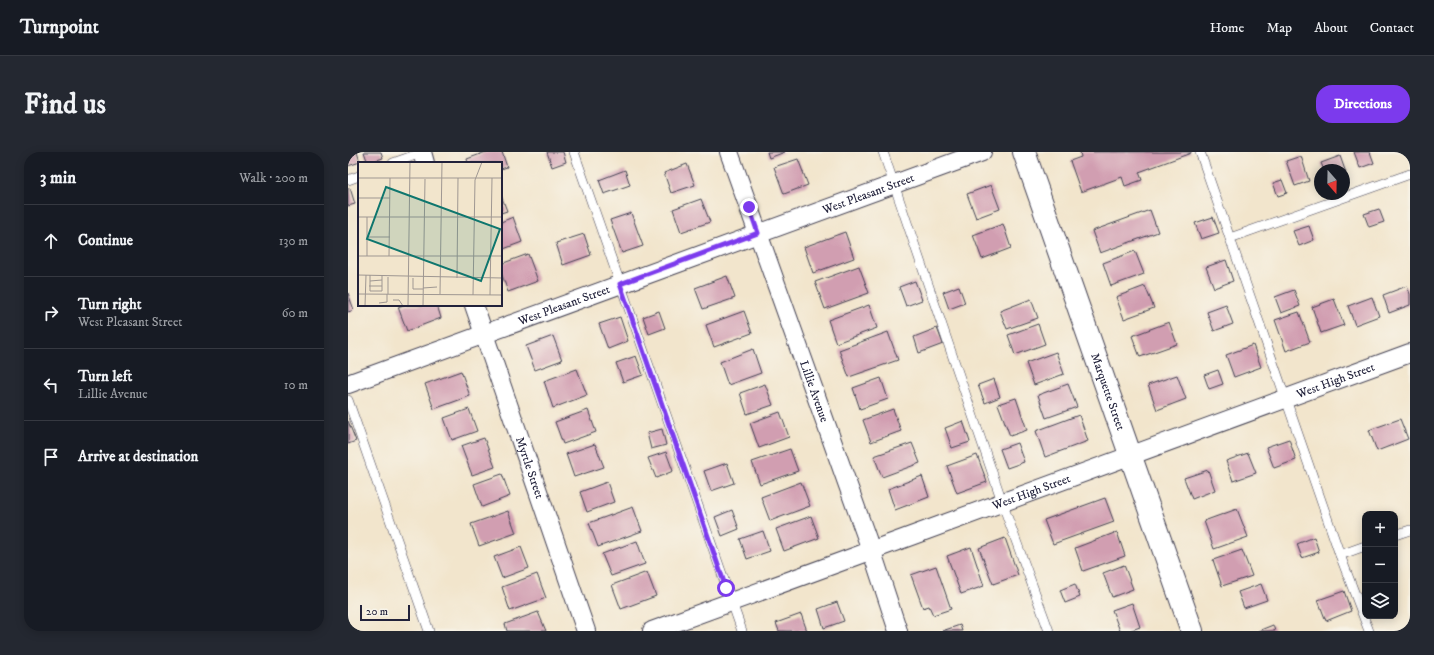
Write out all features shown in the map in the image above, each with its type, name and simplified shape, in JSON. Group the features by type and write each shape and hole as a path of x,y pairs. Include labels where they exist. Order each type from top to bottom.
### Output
{"street":[{"name":"Lillie Avenue","path":"729,152 872,552 898,631"},
{"name":"West Pleasant Street","path":"348,384 982,152"},
{"name":"Marquette Street","path":"1024,152 1192,631"},
{"name":"Myrtle Street","path":"474,306 586,631"},
{"name":"West High Street","path":"652,631 872,552 1410,353"}],"lane":[{"path":"574,152 742,631"},
{"path":"883,152 1048,631"},
{"path":"1200,152 1340,555 1368,631"},
{"path":"397,162 423,155"},
{"path":"1230,238 1410,174"},
{"path":"348,180 358,176"},
{"path":"348,400 429,631"},
{"path":"1398,534 1410,530"},
{"path":"1340,555 1362,547"}],"building":[{"path":"348,152 357,152 360,162 348,166"},
{"path":"364,152 381,152 383,158 368,162"},
{"path":"486,152 502,152 507,167 502,169 502,162 468,162 467,159"},
{"path":"547,152 563,152 566,162 552,167"},
{"path":"767,152 785,152 769,158"},
{"path":"1080,152 1191,153 1139,172 1142,180 1125,186 1122,177 1081,192 1070,161 1081,157"},
{"path":"1354,152 1370,152 1374,163 1360,168"},
{"path":"1301,156 1309,181 1295,186 1286,161"},
{"path":"1340,156 1343,164 1321,164"},
{"path":"798,159 808,185 784,194 774,167"},
{"path":"687,164 695,185 671,193 664,173"},
{"path":"625,170 630,185 604,194 599,180"},
{"path":"1282,180 1287,193 1278,196 1273,183"},
{"path":"991,185 1000,209 976,218 967,194"},
{"path":"350,188 355,204 348,206 348,189"},
{"path":"502,198 507,211 502,213"},
{"path":"701,199 710,222 681,232 673,209"},
{"path":"1379,209 1384,222 1369,227 1364,214"},
{"path":"1150,210 1158,232 1100,253 1092,231"},
{"path":"631,213 643,246 622,253 610,220"},
{"path":"513,217 522,242 502,250 502,222"},
{"path":"1213,217 1219,233 1201,239 1195,223"},
{"path":"1003,224 1011,248 982,259 973,235"},
{"path":"1309,226 1314,240 1299,246 1293,231"},
{"path":"845,232 854,258 813,273 804,247"},
{"path":"584,234 591,255 563,265 556,243"},
{"path":"1135,251 1144,274 1111,286 1103,263"},
{"path":"528,254 538,281 508,292 502,275 502,264"},
{"path":"1226,260 1233,281 1214,288 1206,267"},
{"path":"859,266 869,293 825,309 815,282"},
{"path":"727,276 735,298 703,309 695,288"},
{"path":"915,281 922,300 906,306 899,287"},
{"path":"959,286 965,303 949,309 943,292"},
{"path":"1145,286 1154,308 1124,319 1116,297"},
{"path":"1407,286 1410,294 1410,305 1389,313 1383,295"},
{"path":"1294,290 1300,306 1281,313 1275,297"},
{"path":"348,293 354,310 348,312"},
{"path":"1372,297 1379,316 1355,325 1348,306"},
{"path":"1031,299 1038,318 1007,329 1000,311"},
{"path":"1334,299 1344,325 1321,333 1312,307"},
{"path":"869,305 877,328 836,343 828,320"},
{"path":"1226,305 1233,324 1214,331 1207,312"},
{"path":"437,306 441,318 407,331 398,307"},
{"path":"659,311 665,328 649,334 643,317"},
{"path":"744,311 752,333 714,347 706,325"},
{"path":"1299,312 1310,342 1286,351 1275,320"},
{"path":"620,317 628,341 608,349 599,324"},
{"path":"1169,322 1177,344 1140,357 1132,336"},
{"path":"1038,324 1045,344 1015,355 1008,335"},
{"path":"937,328 943,344 919,353 914,337"},
{"path":"888,332 898,360 849,377 839,350"},
{"path":"553,336 562,360 535,370 526,346"},
{"path":"1253,345 1261,367 1234,377 1226,355"},
{"path":"753,349 761,373 728,385 720,362"},
{"path":"1056,352 1064,374 1034,385 1026,363"},
{"path":"636,356 643,375 623,382 616,363"},
{"path":"577,369 587,395 553,408 544,381"},
{"path":"1218,370 1223,384 1209,389 1204,375"},
{"path":"461,371 470,396 434,409 425,384"},
{"path":"1177,375 1186,399 1157,410 1148,385"},
{"path":"881,378 888,399 860,409 853,388"},
{"path":"994,379 1000,397 985,403 978,385"},
{"path":"765,384 773,405 747,414 740,393"},
{"path":"1068,384 1077,407 1046,418 1038,395"},
{"path":"1016,398 1027,430 1010,436 998,404"},
{"path":"469,409 477,431 452,440 444,418"},
{"path":"893,409 901,431 871,442 863,420"},
{"path":"588,410 596,432 563,444 555,422"},
{"path":"780,412 789,437 759,448 750,423"},
{"path":"1079,415 1088,441 1045,457 1036,431"},
{"path":"1400,419 1408,439 1377,451 1369,430"},
{"path":"348,421 356,441 348,444"},
{"path":"963,421 970,442 952,448 945,428"},
{"path":"662,429 666,445 651,449 647,433"},
{"path":"484,438 495,467 472,475 461,446"},
{"path":"1289,439 1296,460 1274,468 1266,447"},
{"path":"912,443 920,463 882,477 874,456"},
{"path":"1017,443 1024,462 1007,468 1000,449"},
{"path":"595,444 604,467 574,477 566,454"},
{"path":"790,449 798,471 760,484 752,462"},
{"path":"666,452 673,471 656,478 648,458"},
{"path":"1248,453 1256,473 1233,481 1226,461"},
{"path":"977,455 987,482 957,493 947,466"},
{"path":"727,463 734,483 711,491 704,471"},
{"path":"1208,470 1215,490 1192,499 1184,478"},
{"path":"502,474 510,496 482,507 474,484"},
{"path":"922,476 929,497 895,510 888,489"},
{"path":"607,482 614,502 587,512 580,492"},
{"path":"801,482 810,506 770,521 761,497"},
{"path":"1105,498 1114,522 1053,544 1044,520"},
{"path":"633,507 642,531 598,547 589,523"},
{"path":"1237,509 1248,537 1214,549 1204,521"},
{"path":"732,510 739,529 722,536 715,517"},
{"path":"508,511 516,533 479,546 471,524"},
{"path":"811,516 819,538 784,551 776,529"},
{"path":"763,531 770,551 747,559 740,539"},
{"path":"1117,532 1125,556 1083,571 1075,548"},
{"path":"1314,537 1319,552 1302,558 1297,544"},
{"path":"1005,538 1018,575 993,584 979,548"},
{"path":"637,541 645,564 611,576 602,554"},
{"path":"521,547 529,568 502,578 494,557"},
{"path":"971,547 984,586 961,594 947,556"},
{"path":"1242,550 1252,576 1222,586 1213,560"},
{"path":"1124,565 1133,589 1112,597 1103,573"},
{"path":"936,566 951,609 933,615 929,606 923,608 911,575"},
{"path":"647,572 656,596 621,609 612,585"},
{"path":"537,574 546,598 510,611 502,587"},
{"path":"1075,584 1080,597 1065,603 1060,590"},
{"path":"1261,584 1267,600 1244,608 1238,592"},
{"path":"1344,591 1351,611 1326,621 1318,600"},
{"path":"837,602 844,621 824,628 818,609"},
{"path":"1132,603 1140,627 1129,631 1120,631 1112,610"},
{"path":"538,612 546,631 507,631 505,624"},
{"path":"801,614 807,631 779,631 776,623"},
{"path":"960,625 962,631 942,631"},
{"path":"1273,625 1275,631 1258,631"}],"route":[{"path":"726,588 620,284 758,233 749,207"}]}
